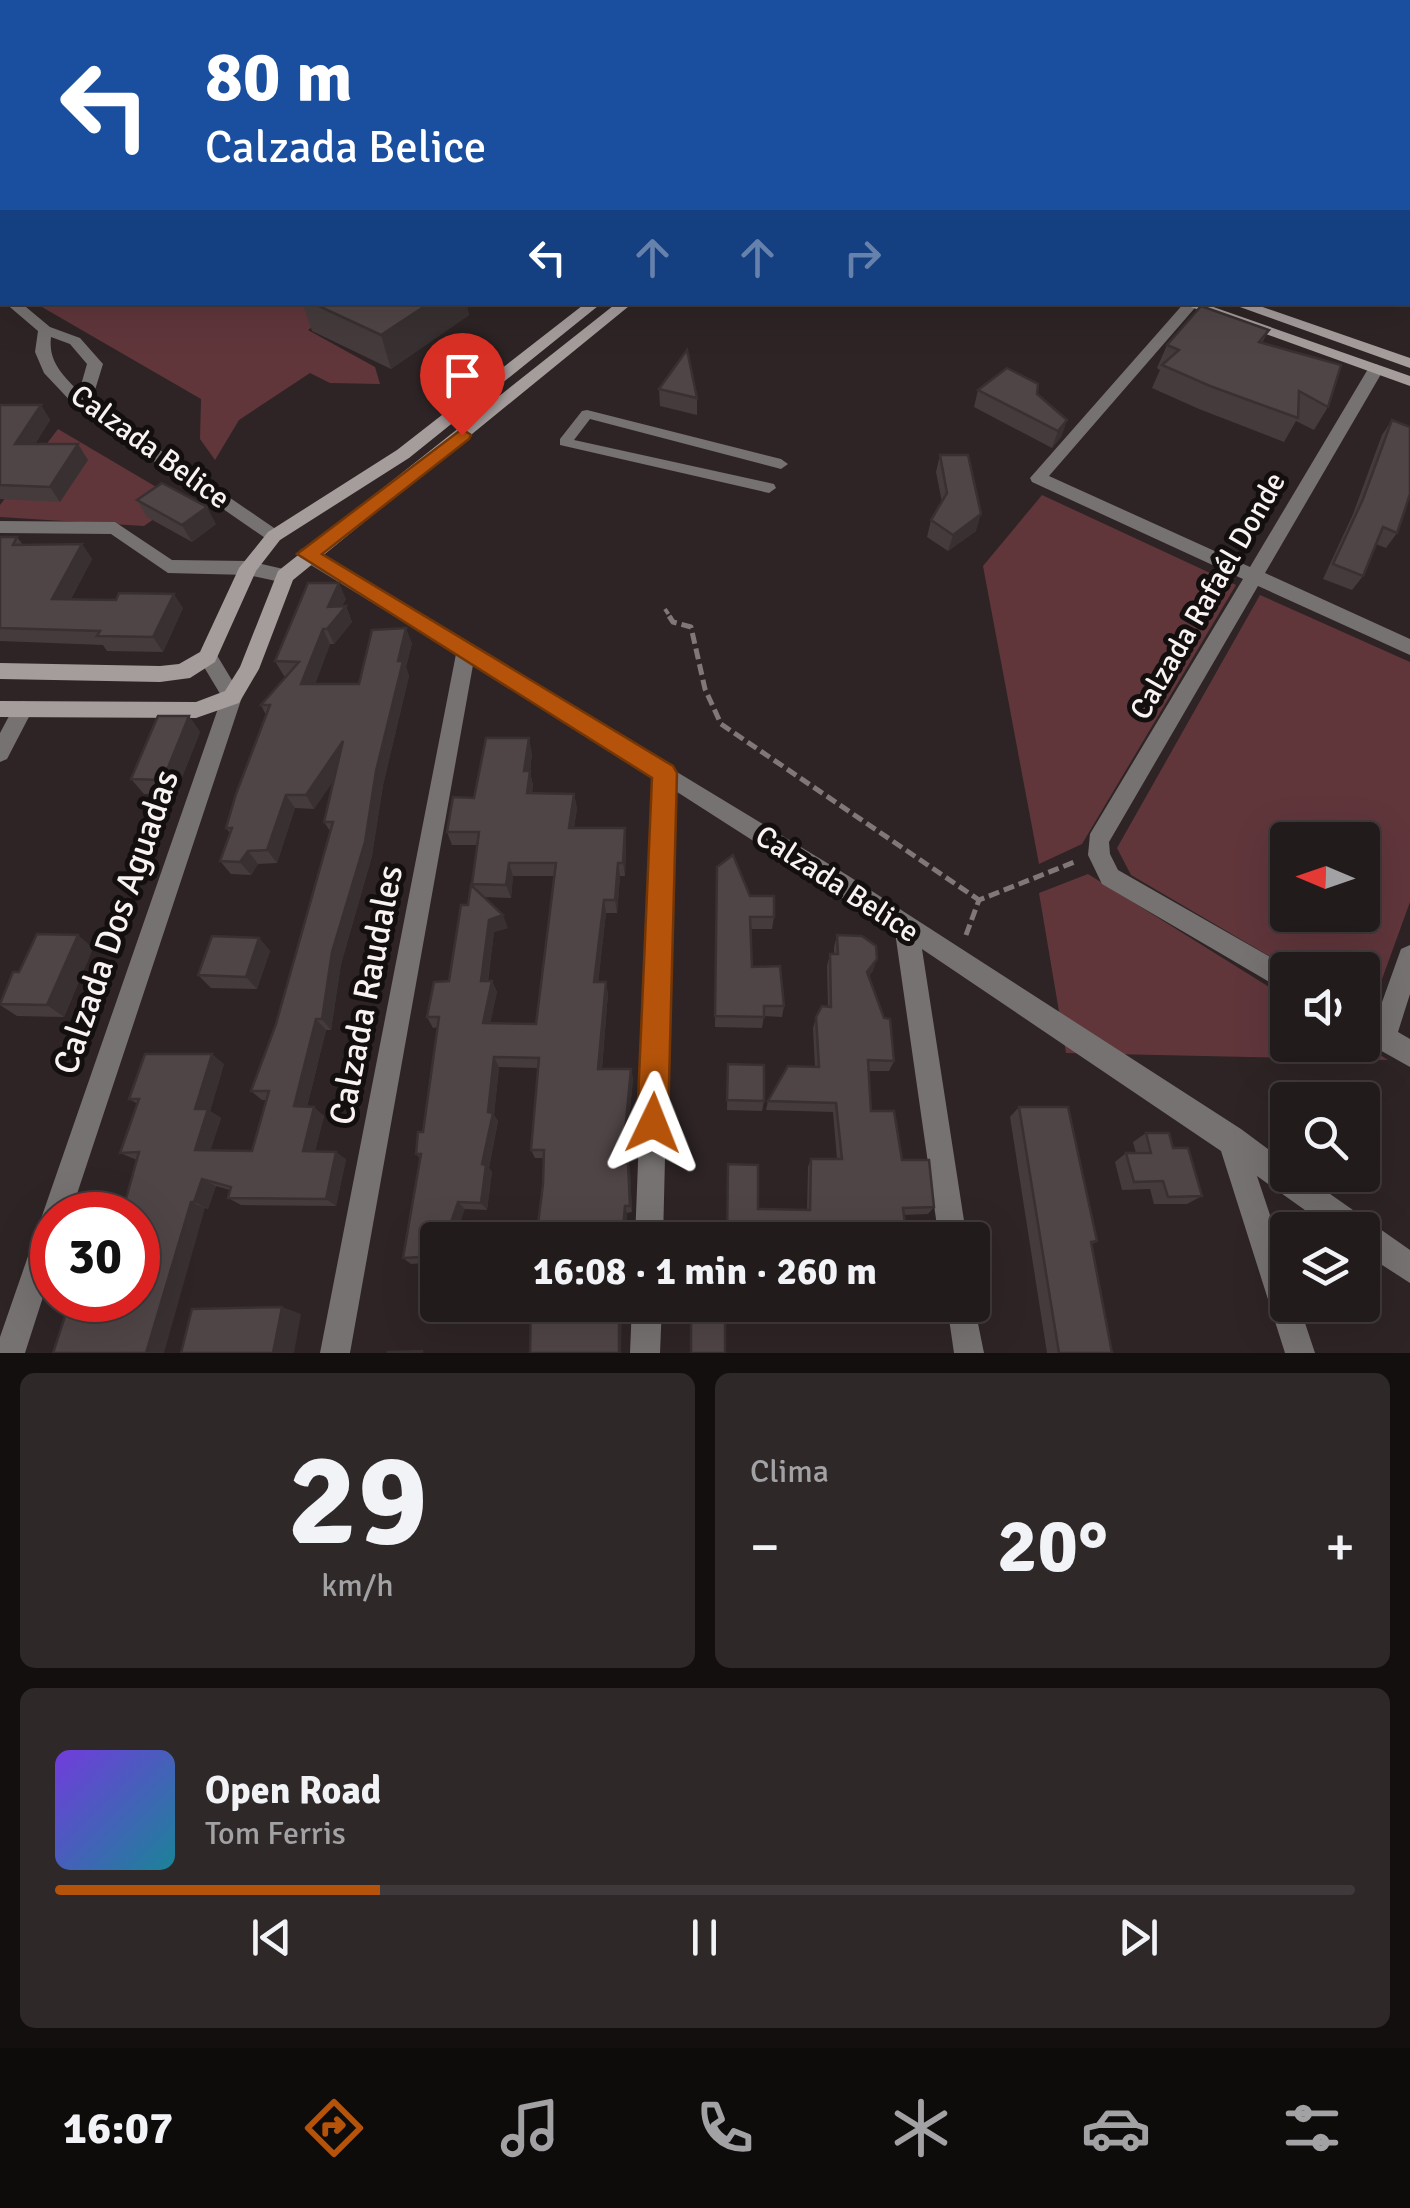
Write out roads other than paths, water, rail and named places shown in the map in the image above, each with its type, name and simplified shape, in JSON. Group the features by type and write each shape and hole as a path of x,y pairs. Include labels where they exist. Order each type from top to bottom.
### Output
{"main road":[{"path":"0,672 160,674 183,672 208,657 253,560 274,536 403,454 592,305"},
{"path":"0,709 196,710 232,697 249,668 284,576 623,305"},
{"path":"1195,305 1410,381"},
{"path":"1242,305 1410,363"}],"street":[{"path":"14,305 45,330 75,342 95,364 83,405"},
{"path":"1187,305 1038,478 1410,647"},
{"name":"Calzada Belice","path":"45,330 42,352 52,372 83,405 274,536"},
{"name":"Calzada Rafaél Donde","path":"1270,970 1110,877 1099,855 1098,841 1376,369"},
{"path":"769,488 565,442 586,414 781,464"},
{"path":"0,526 115,528 168,566 253,560 284,576"},
{"name":"Calzada Belice","path":"307,554 664,773 907,929 1231,1140 1332,1212"},
{"name":"Calzada Raudales","path":"335,1353 466,650"},
{"path":"208,657 232,697"},
{"name":"Calzada Dos Aguadas","path":"64,1192 232,697"},
{"path":"0,754 23,709"},
{"path":"650,1222 664,773"},
{"path":"907,929 950,1222"},
{"path":"1380,1017 1410,957"},
{"path":"1380,1035 1410,1054"},
{"path":"1231,1140 1300,1353"},
{"name":"Calzada Belice","path":"1380,1246 1410,1268"},
{"path":"10,1353 30,1293"},
{"path":"645,1353 646,1322"},
{"path":"965,1322 970,1353"}]}
